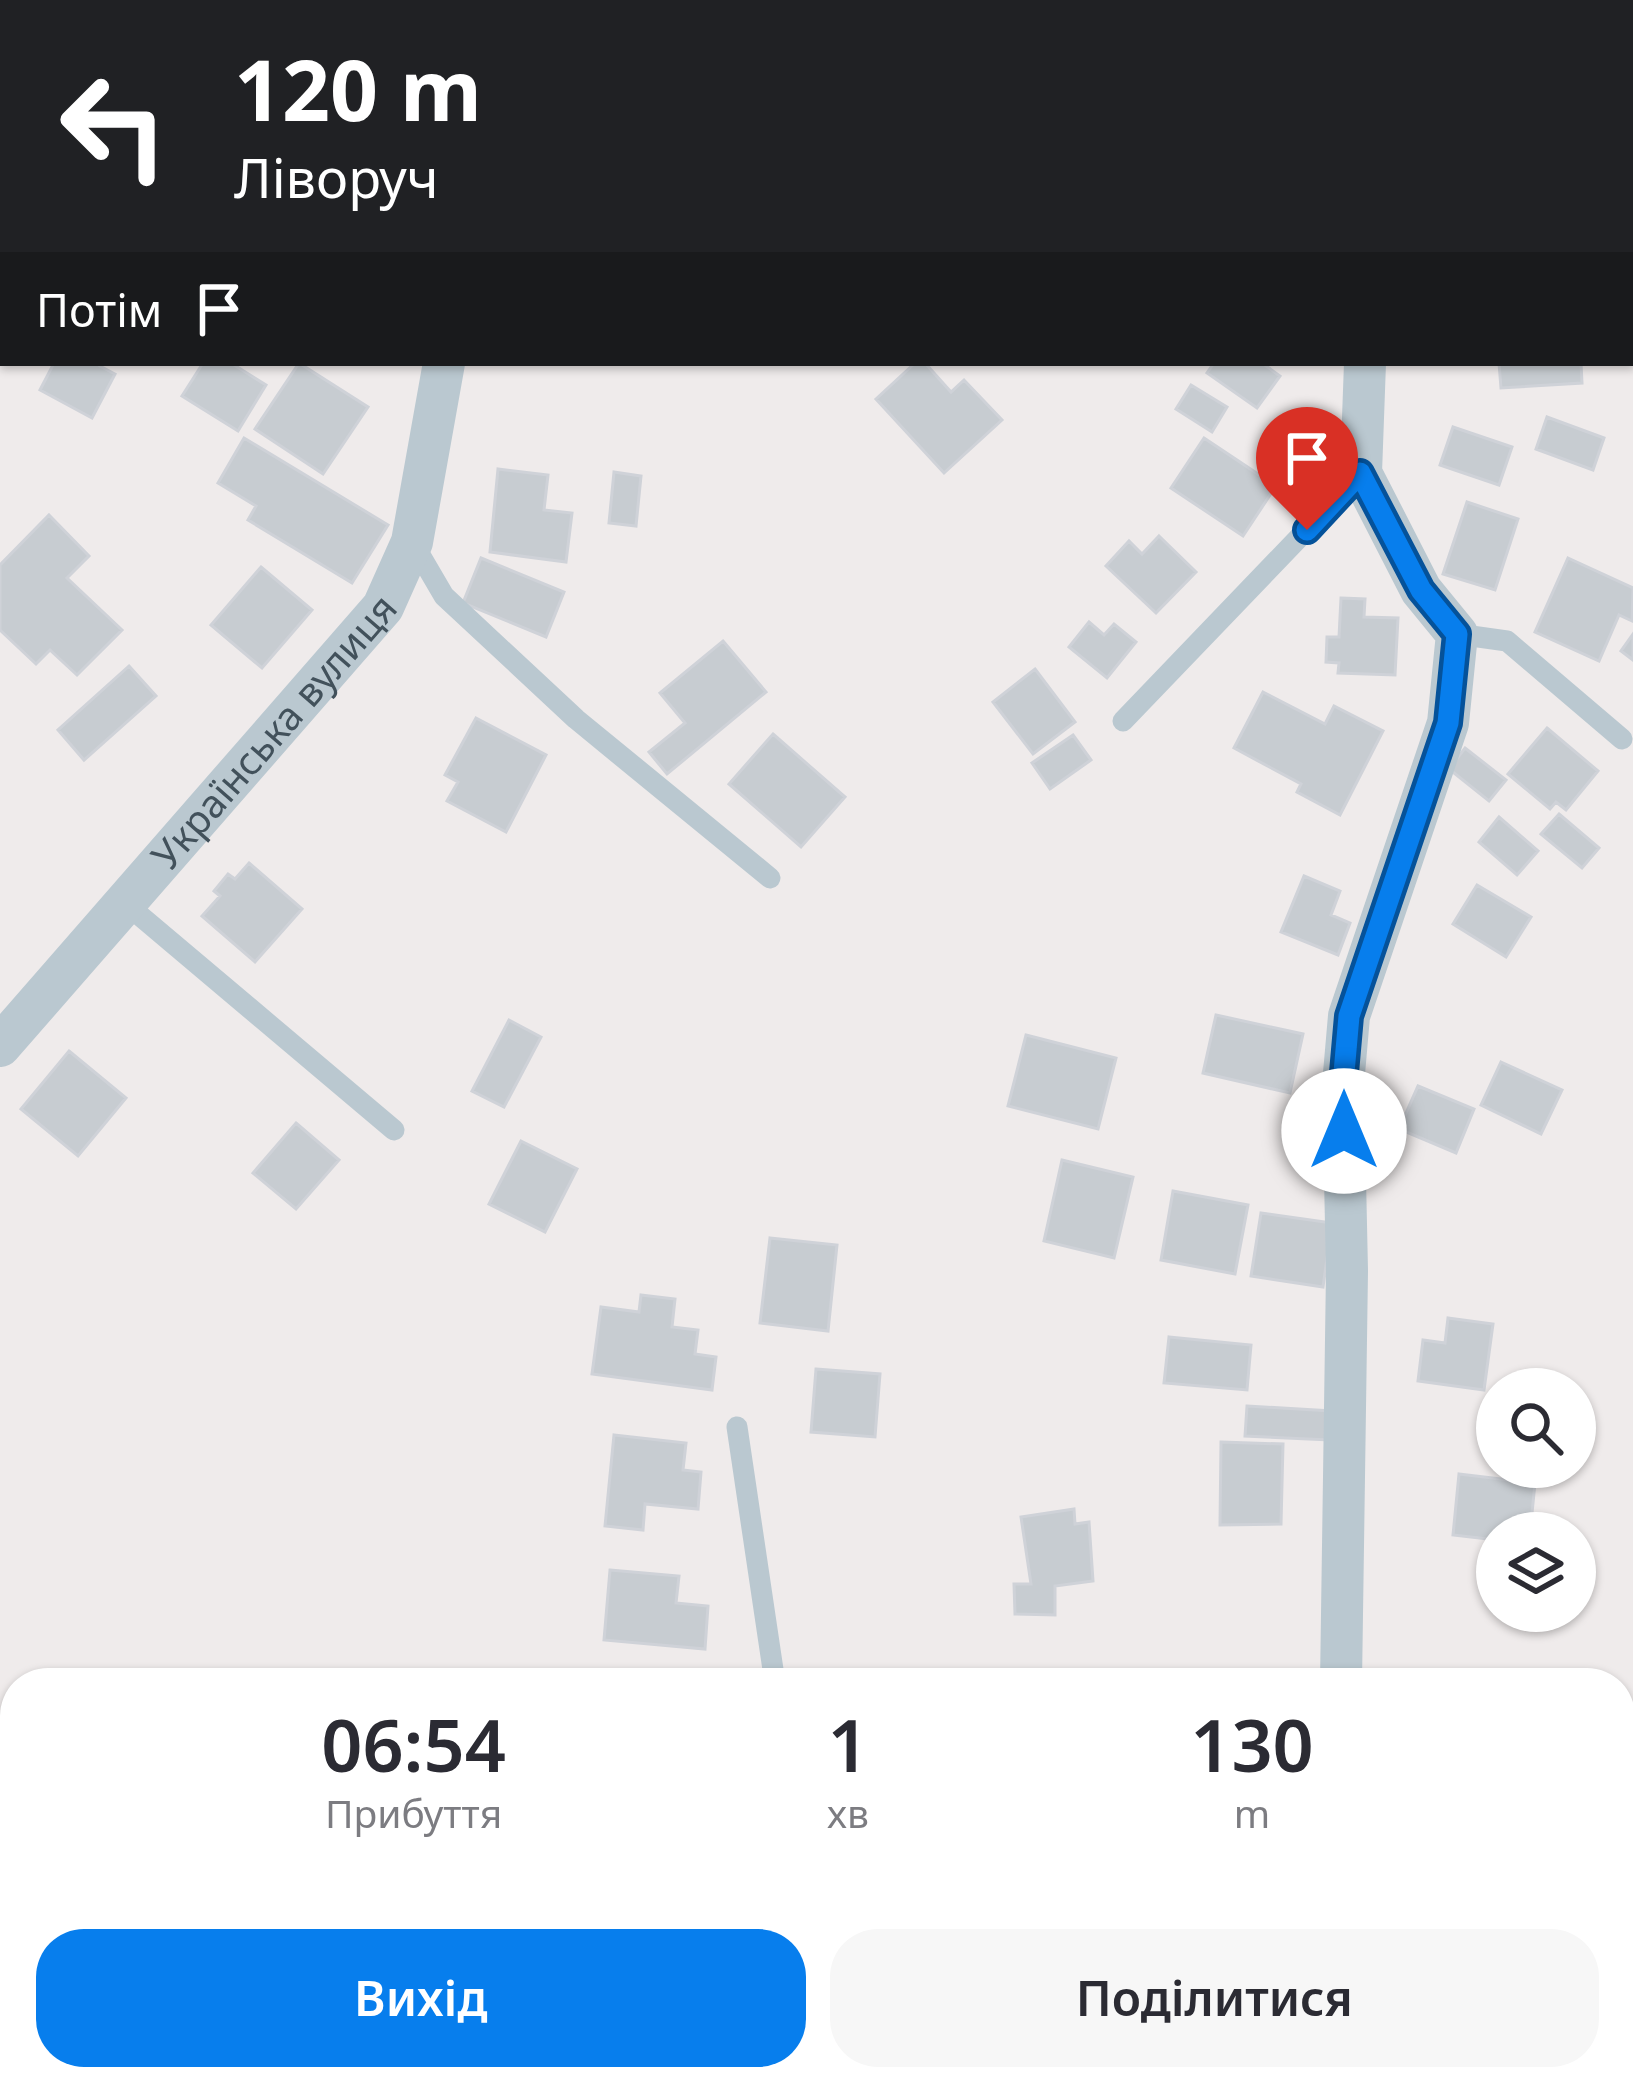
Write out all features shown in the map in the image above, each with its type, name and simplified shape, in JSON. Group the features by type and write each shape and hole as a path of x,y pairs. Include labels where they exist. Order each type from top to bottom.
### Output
{"street":[{"name":"Українська вулиця","path":"0,1046 383,607 412,542 444,366"},
{"path":"1341,1668 1347,1271 1343,1084 1349,1016 1448,723 1457,634 1421,590 1360,473 1364,366"}],"lane":[{"path":"1123,721 1360,473"},
{"path":"412,542 444,596 477,627 576,719 770,878"},
{"path":"1457,634 1507,640 1622,739"},
{"path":"125,903 394,1130"},
{"path":"737,1427 773,1668"}],"building":[{"path":"52,366 100,366 115,374 92,418 40,390"},
{"path":"201,366 236,366 266,385 238,431 182,396"},
{"path":"297,366 368,407 323,474 255,429"},
{"path":"912,366 928,366 951,392 964,380 1002,420 944,473 876,399"},
{"path":"1212,366 1266,366 1280,376 1257,408 1207,373"},
{"path":"1499,366 1581,366 1582,383 1501,388"},
{"path":"1191,385 1227,407 1212,432 1176,409"},
{"path":"1547,417 1604,438 1593,470 1536,449"},
{"path":"1453,427 1512,447 1499,485 1440,465"},
{"path":"244,438 388,525 352,583 248,520 256,506 218,483"},
{"path":"1204,438 1276,486 1243,536 1171,488"},
{"path":"498,469 548,475 544,510 572,513 566,562 490,552"},
{"path":"614,472 641,476 636,526 609,523"},
{"path":"1467,502 1518,519 1495,590 1443,574"},
{"path":"49,515 89,556 67,578 122,630 77,675 50,650 36,664 0,630 0,565"},
{"path":"1159,536 1196,572 1156,613 1106,566 1129,541 1142,554"},
{"path":"481,558 564,592 546,637 463,603"},
{"path":"1568,558 1633,588 1632,621 1619,615 1599,661 1535,632"},
{"path":"261,567 312,610 262,668 211,625"},
{"path":"1341,598 1365,599 1364,617 1398,618 1395,675 1338,673 1339,663 1326,662 1327,637 1339,637"},
{"path":"1089,622 1104,635 1114,624 1136,642 1107,678 1069,647"},
{"path":"1633,634 1633,660 1621,651"},
{"path":"723,641 766,692 667,774 649,752 685,723 660,693"},
{"path":"129,666 156,696 84,760 58,730"},
{"path":"1035,669 1075,722 1033,754 993,702"},
{"path":"1263,692 1325,724 1334,706 1383,731 1340,815 1297,792 1301,784 1234,748"},
{"path":"476,718 546,755 506,832 447,801 458,782 445,775"},
{"path":"1547,728 1598,771 1566,810 1556,802 1550,809 1508,774"},
{"path":"773,734 845,797 801,847 729,784"},
{"path":"1073,735 1091,760 1050,789 1032,763"},
{"path":"1465,748 1506,780 1489,801 1449,769"},
{"path":"1559,814 1599,848 1582,868 1541,834"},
{"path":"1499,817 1538,851 1517,875 1479,842"},
{"path":"249,863 302,909 255,962 202,916 220,896 214,891 228,874 235,879"},
{"path":"1304,876 1340,891 1331,915 1350,923 1338,955 1281,932"},
{"path":"1477,885 1531,917 1506,957 1453,924"},
{"path":"1216,1015 1303,1034 1290,1093 1203,1073"},
{"path":"509,1020 541,1037 504,1107 472,1091"},
{"path":"1026,1035 1116,1058 1098,1129 1008,1106"},
{"path":"69,1051 126,1098 78,1156 21,1109"},
{"path":"1501,1062 1562,1090 1541,1134 1481,1105"},
{"path":"1418,1086 1474,1109 1456,1153 1399,1129"},
{"path":"296,1123 339,1160 296,1209 253,1173"},
{"path":"521,1141 577,1169 545,1232 489,1204"},
{"path":"1062,1160 1133,1177 1114,1258 1044,1241"},
{"path":"1173,1191 1248,1205 1235,1274 1161,1260"},
{"path":"1261,1213 1332,1223 1323,1287 1251,1276"},
{"path":"770,1238 837,1245 828,1331 760,1323"},
{"path":"641,1295 675,1299 672,1327 698,1330 695,1354 716,1357 712,1390 592,1374 601,1307 639,1312"},
{"path":"1448,1318 1493,1324 1487,1368 1476,1368 1476,1389 1418,1381 1423,1340 1445,1343"},
{"path":"1169,1337 1251,1345 1247,1390 1164,1383"},
{"path":"816,1369 880,1374 875,1437 811,1432"},
{"path":"1247,1406 1331,1411 1329,1440 1245,1436"},
{"path":"614,1435 686,1443 683,1470 701,1472 698,1509 645,1504 643,1530 605,1526"},
{"path":"1221,1442 1283,1444 1281,1524 1220,1525"},
{"path":"1459,1474 1476,1476 1476,1488 1534,1488 1532,1512 1476,1512 1476,1538 1453,1535"},
{"path":"1074,1509 1075,1524 1089,1522 1093,1581 1055,1586 1055,1615 1015,1614 1014,1584 1031,1584 1021,1517"},
{"path":"610,1570 679,1576 676,1603 708,1606 705,1649 604,1640"}],"route":[{"path":"1307,530 1360,473 1421,590 1457,634 1448,723 1349,1016 1344,1131"}]}
